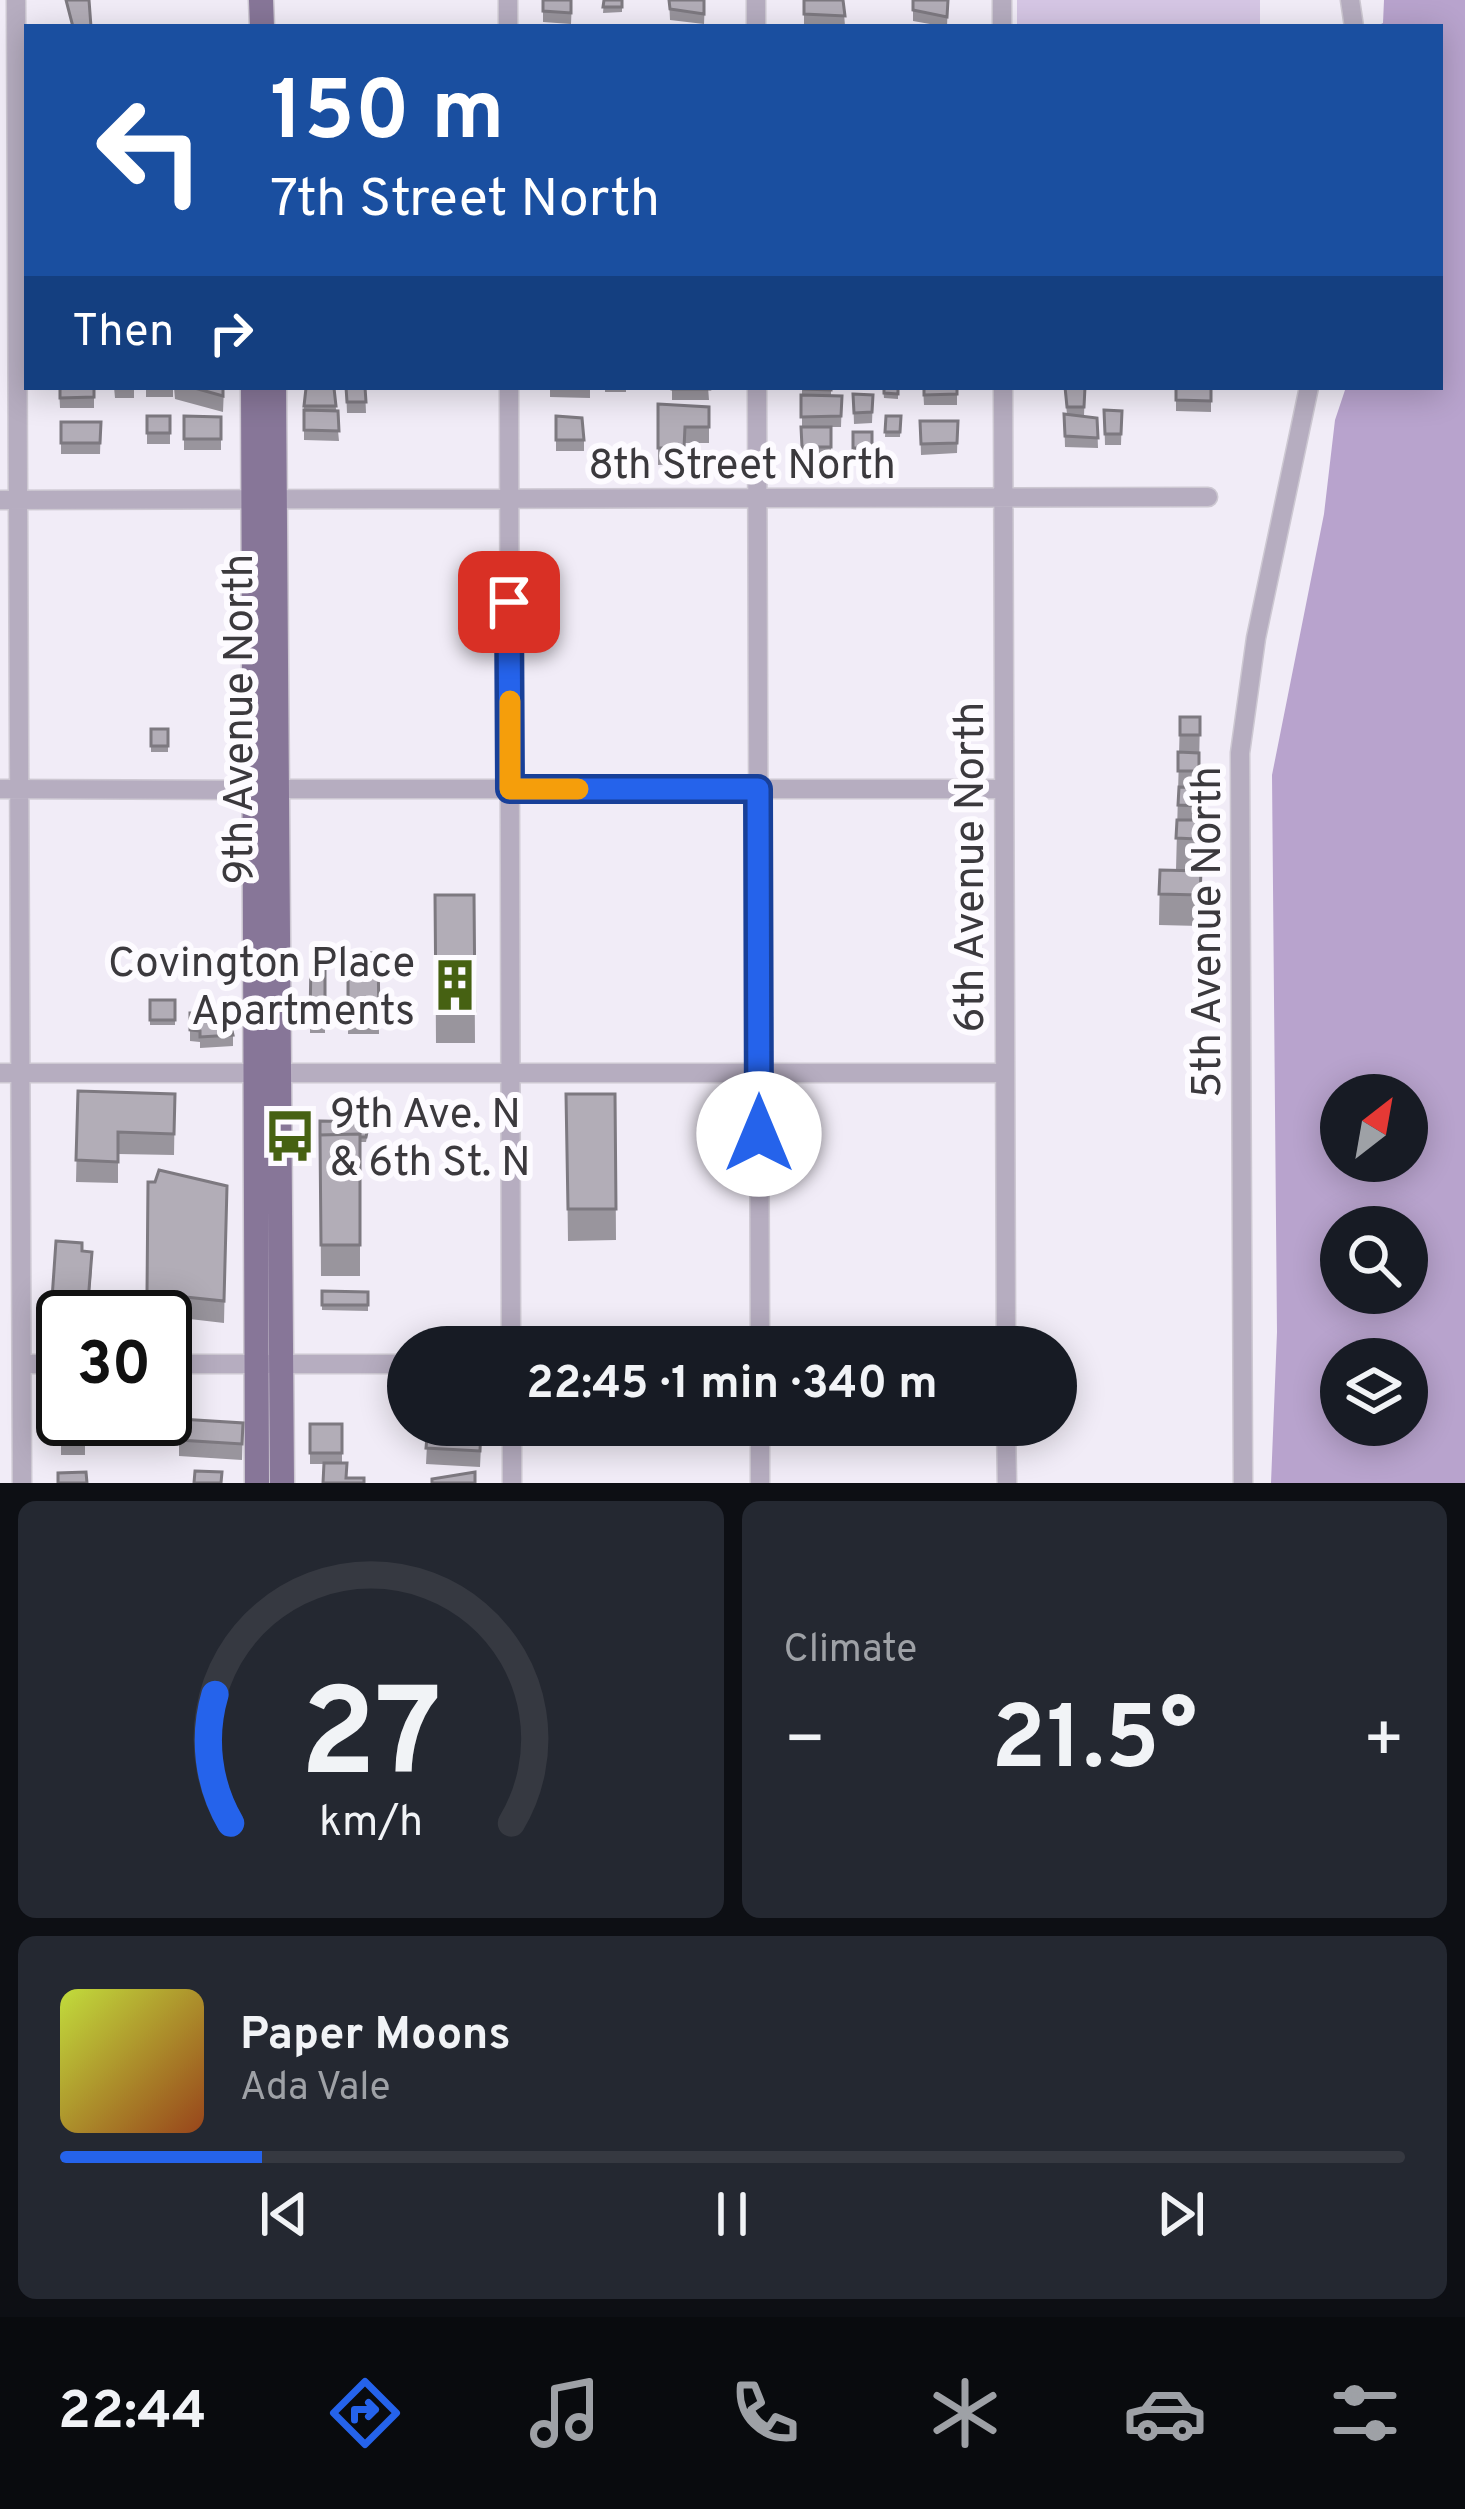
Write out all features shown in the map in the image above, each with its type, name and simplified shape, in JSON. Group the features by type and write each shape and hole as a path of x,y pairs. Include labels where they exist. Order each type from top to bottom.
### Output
{"main road":[{"name":"9th Avenue North","path":"254,390 265,500"},
{"name":"9th Avenue North","path":"274,390 265,500 266,1072 269,1363 282,1483"},
{"name":"9th Avenue North","path":"257,1483 269,1363"}],"street":[{"path":"16,0 10,500 21,788 22,1483"},
{"path":"509,390 512,1326"},
{"path":"757,390 760,1326"},
{"name":"6th Avenue North","path":"1003,390 1006,1326"},
{"name":"5th Avenue North","path":"1243,1483 1240,753 1256,638 1308,390"},
{"name":"8th Street North","path":"10,500 1208,497"},
{"path":"0,789 1004,789"},
{"path":"0,1073 1005,1073"},
{"path":"24,1364 36,1364"},
{"path":"192,1364 387,1364"},
{"path":"512,1446 512,1483"},
{"path":"760,1446 760,1483"},
{"path":"1006,1446 1006,1483"}],"shaded area":[{"path":"1017,0 1260,0 1260,24 1017,24"},
{"path":"1384,0 1465,0 1465,1483 1271,1483 1277,1332 1272,775 1324,514 1335,420 1345,390 1443,390 1443,24 1381,24"}],"building":[{"path":"66,0 89,0 91,24 72,24"},
{"path":"543,0 571,0 571,13 543,11"},
{"path":"604,0 622,0 622,7 603,7"},
{"path":"669,0 704,0 704,14 670,9"},
{"path":"804,0 843,0 845,16 804,14"},
{"path":"913,0 948,0 947,17 913,10"},
{"path":"60,390 94,390 94,397 60,398"},
{"path":"306,390 334,390 336,406 304,406"},
{"path":"346,390 365,390 366,402 347,402"},
{"path":"924,390 957,390 957,394 924,395"},
{"path":"1065,390 1085,390 1084,407 1067,407"},
{"path":"1176,390 1211,390 1211,401 1176,400"},
{"path":"853,394 873,395 872,412 854,413"},
{"path":"801,395 842,396 841,416 801,417"},
{"path":"658,404 709,407 709,427 685,427 684,448 658,448"},
{"path":"304,410 338,411 339,431 304,430"},
{"path":"1104,410 1122,411 1121,434 1105,434"},
{"path":"1064,414 1097,418 1098,438 1065,436"},
{"path":"147,416 170,416 170,433 147,433"},
{"path":"184,416 221,417 221,439 184,439"},
{"path":"556,416 582,418 584,440 556,440"},
{"path":"886,416 901,416 900,432 885,432"},
{"path":"920,421 958,421 957,443 921,444"},
{"path":"61,422 101,422 100,443 61,443"},
{"path":"801,427 831,427 831,447 802,447"},
{"path":"853,432 872,432 872,448 853,448"},
{"path":"1180,717 1200,717 1200,735 1180,735"},
{"path":"151,729 168,729 168,746 151,746"},
{"path":"1178,752 1199,753 1199,771 1178,771"},
{"path":"1179,787 1199,788 1198,806 1178,805"},
{"path":"1177,820 1197,820 1197,839 1176,838"},
{"path":"1160,870 1201,871 1200,895 1159,894"},
{"name":"Covington Place Apartments","path":"435,895 474,895 475,1011 436,1011"},
{"path":"348,953 378,953 379,1018 348,1018"},
{"path":"311,958 325,959 325,1022 310,1022"},
{"path":"150,1000 175,1000 175,1020 150,1020"},
{"path":"201,1004 227,1009 233,1035 200,1037 200,1031 190,1030 190,1013 200,1013"},
{"path":"78,1091 175,1094 174,1134 118,1132 118,1162 76,1160"},
{"path":"566,1094 615,1094 616,1209 568,1209"},
{"path":"320,1121 369,1122 366,1137 360,1137 320,1135"},
{"path":"360,1134 360,1245 321,1245 320,1135"},
{"path":"159,1170 227,1186 224,1301 192,1298 192,1290 147,1290 148,1182 155,1182"},
{"path":"56,1241 82,1243 82,1251 92,1252 89,1290 53,1290"},
{"path":"322,1291 368,1292 368,1305 322,1305"},
{"path":"192,1420 243,1423 242,1444 192,1441"},
{"path":"310,1424 342,1424 342,1453 310,1453"},
{"path":"426,1446 480,1446 480,1451"},
{"path":"324,1463 347,1463 346,1478 364,1478 364,1483 323,1483"},
{"path":"195,1471 222,1472 221,1483 194,1483"},
{"path":"86,1472 87,1483 58,1483 58,1473"},
{"path":"475,1472 475,1483 432,1483 432,1479"}],"slow traffic":[{"path":"510,701 510,789 578,789"}],"place":[{"name":"Covington Place Apartments","path":"455,985"},
{"name":"9th Ave. N & 6th St. N","path":"290,1136"}],"route":[{"path":"509,602 510,789 758,789 759,1134"}]}
